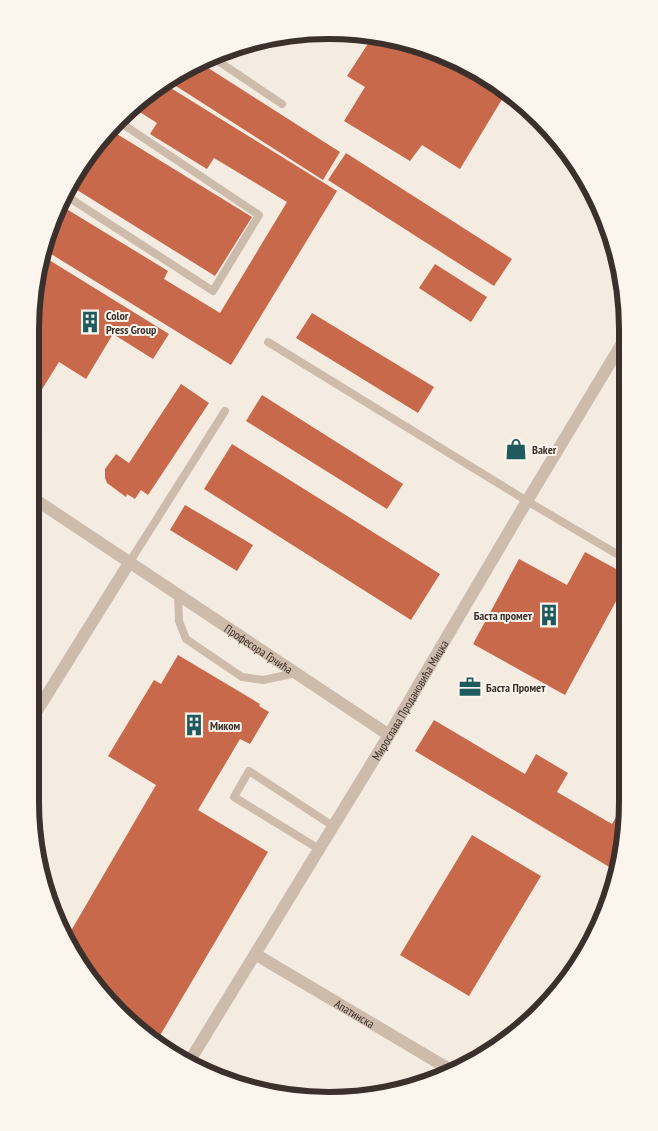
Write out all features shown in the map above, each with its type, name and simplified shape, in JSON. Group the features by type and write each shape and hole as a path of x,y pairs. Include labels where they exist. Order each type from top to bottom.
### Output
{"street":[{"name":"Мирослава Продановића Мицка","path":"192,1057 389,735 619,349"},
{"name":"Професора Грчића","path":"39,502 389,735"},
{"path":"39,708 129,563"},
{"name":"Апатинска","path":"255,954 446,1067"}],"lane":[{"path":"218,61 282,104"},
{"path":"70,198 212,291 259,215 123,125"},
{"path":"268,342 619,555"},
{"path":"129,563 225,411"},
{"path":"178,595 179,621 186,639 242,677 263,680 296,673"},
{"path":"319,849 234,797 249,771 333,826"}],"building":[{"path":"369,41 422,54 440,61 474,78 503,97 460,169 422,145 410,161 344,121 365,87 347,76"},
{"path":"206,67 340,152 323,180 174,84"},
{"path":"169,87 337,191 231,365 49,253 66,208 168,271 164,279 220,313 287,202 214,158 207,169 150,134 157,123 138,111"},
{"path":"116,133 252,217 215,276 75,189 99,152"},
{"path":"346,153 512,259 494,286 328,180"},
{"name":"Color Press Group","path":"48,259 169,334 153,359 113,334 86,379 59,362 39,394 39,310"},
{"path":"435,264 487,297 471,322 419,288"},
{"path":"312,313 434,387 418,413 296,338"},
{"path":"181,384 209,403 148,495 141,490 135,499 127,494 126,497 107,483 105,469 116,454 129,463"},
{"path":"262,395 403,484 387,509 246,421"},
{"path":"232,444 440,574 411,620 204,489"},
{"path":"185,505 253,545 237,571 170,530"},
{"name":"Баста промет","path":"585,552 619,571 619,596 565,695 473,644 519,559 567,585"},
{"path":"178,655 260,704 259,706 269,712 250,744 240,739 198,810 268,852 159,1037 124,1007 99,979 70,932 156,785 108,756 154,680 161,684"},
{"path":"434,720 525,774 536,754 568,773 557,792 612,824 619,812 617,840 611,868 415,751"},
{"path":"472,835 541,876 469,996 400,955"}],"place":[{"name":"Color Press Group","path":"90,322"},
{"name":"Baker","path":"516,449"},
{"name":"Баста промет","path":"549,615"},
{"name":"Баста Промет","path":"470,687"},
{"name":"Миком","path":"194,725"}]}
